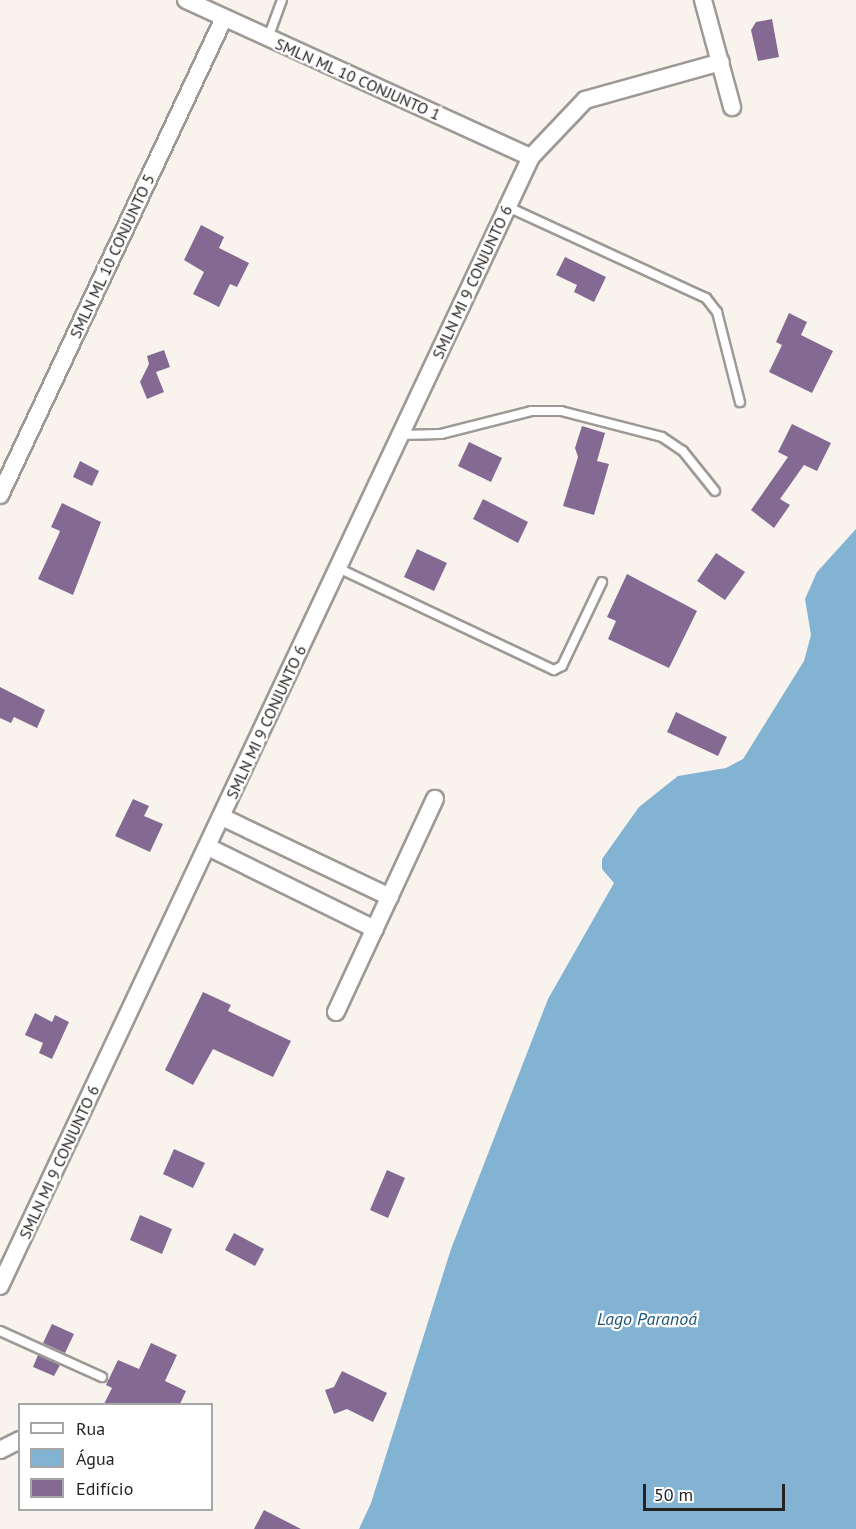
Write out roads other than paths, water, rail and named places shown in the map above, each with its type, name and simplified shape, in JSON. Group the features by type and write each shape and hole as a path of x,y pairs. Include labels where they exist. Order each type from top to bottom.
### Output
{"street":[{"name":"SMLN ML 10 CONJUNTO 1","path":"186,0 531,157"},
{"path":"703,0 732,108"},
{"name":"SMLN ML 10 CONJUNTO 5","path":"0,495 224,18"},
{"name":"SMLN MI 9 CONJUNTO 6","path":"0,1286 531,157 585,100 721,62"},
{"path":"336,1012 435,799"},
{"path":"222,817 390,897"},
{"path":"208,847 375,929"},
{"path":"0,1450 18,1441"}],"lane":[{"path":"267,38 282,0"},
{"path":"508,207 706,298 717,312 740,402"},
{"path":"401,435 441,434 531,411 561,411 662,436 683,451 715,491"},
{"path":"338,568 554,670 561,666 602,582"},
{"path":"0,1331 102,1377"}],"water":[{"name":"Lago Paranoá","path":"856,529 856,1529 359,1529 371,1503 451,1249 548,999 614,883 602,869 602,859 639,807 678,776 726,768 743,759 804,661 811,635 805,599 817,572"}]}
